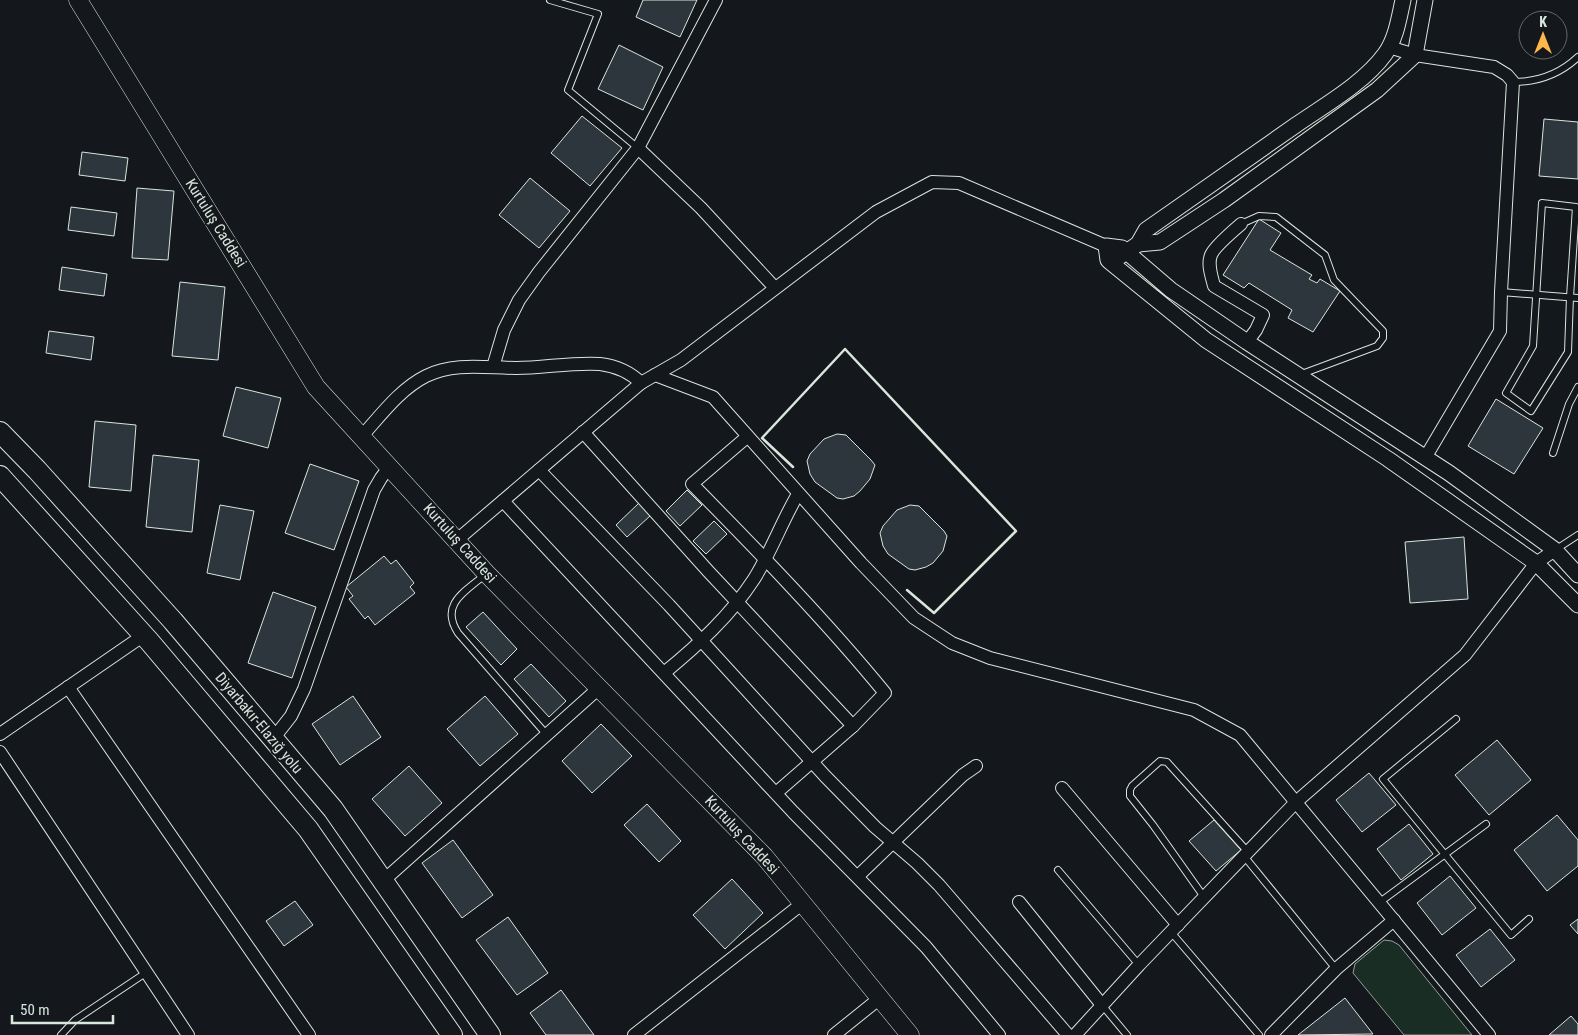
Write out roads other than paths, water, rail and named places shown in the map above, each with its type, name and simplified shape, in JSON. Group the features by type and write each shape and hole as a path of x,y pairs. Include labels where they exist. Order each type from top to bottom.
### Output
{"highway":[{"name":"Diyarbakır-Elazığ yolu","path":"0,432 38,470 166,614 333,810 490,1035"},
{"name":"Diyarbakır-Elazığ yolu","path":"0,476 144,635 308,828 452,1035"}],"main road":[{"name":"Kurtuluş Caddesi","path":"78,0 316,387 487,574 764,856 910,1035"}],"street":[{"path":"493,367 504,330 519,300 638,148 716,0"},
{"path":"1110,262 1133,248 1146,230 1332,100 1370,71 1389,47 1397,29 1404,0"},
{"path":"457,540 641,383 680,360 876,212 932,182 959,182 1106,246 1133,248 1160,242 1224,200 1377,90 1415,55 1425,0"},
{"path":"1389,47 1415,55 1494,68 1507,75 1513,82 1500,331 1425,458"},
{"path":"638,148 701,208 775,288"},
{"path":"1241,224 1210,255 1210,270 1214,286 1263,315 1256,330 1247,342"},
{"path":"1106,246 1110,262 1206,340 1388,459 1536,563 1578,605"},
{"path":"1133,248 1171,290 1247,342 1449,473 1555,550 1578,574"},
{"path":"362,436 404,391 427,375 460,366 517,368 601,364 624,370 641,383"},
{"path":"655,375 713,397 798,494 914,618 952,643 990,658 1194,710 1240,735 1489,1035"},
{"path":"583,432 853,726"},
{"path":"747,437 692,484 765,558 886,693 853,726 776,793"},
{"path":"273,739 291,716 304,689 374,490 390,466"},
{"path":"539,470 702,642 812,762 875,827 939,884 1068,1035"},
{"path":"664,673 702,642 738,602 755,577 798,494"},
{"path":"503,500 776,793 926,947 999,1035"},
{"path":"1075,1035 1174,928 1296,802 1465,654 1536,563 1555,550"},
{"path":"0,734 144,635"},
{"path":"68,687 310,1035"},
{"path":"383,881 599,688"},
{"path":"0,752 188,1035"},
{"path":"858,876 892,841 963,775 976,766"},
{"path":"1062,788 1174,928"},
{"path":"1019,902 1102,1005"},
{"path":"641,1033 803,903"},
{"path":"1276,1033 1336,969 1394,920"},
{"path":"834,1035 880,998"}],"lane":[{"path":"550,0 598,14 568,90 638,148"},
{"path":"1513,82 1530,81 1549,76 1564,68 1578,57"},
{"path":"1542,203 1576,206 1568,352 1531,411 1506,394 1533,346 1536,295 1542,203"},
{"path":"1241,224 1259,216 1276,218 1325,255 1334,280 1382,330 1383,338 1377,346 1298,375"},
{"path":"1501,292 1578,298"},
{"path":"1553,454 1569,404 1578,387"},
{"path":"1555,550 1578,535"},
{"path":"487,574 456,600 452,610 452,622 458,633 547,735"},
{"path":"1456,719 1382,779 1511,935 1529,919"},
{"path":"1204,898 1153,825 1130,796 1132,786 1160,761 1167,762 1246,854 1336,969"},
{"path":"1380,902 1486,824"},
{"path":"1058,870 1139,965"},
{"path":"1174,928 1259,1035"},
{"path":"61,1035 75,1020 147,972"},
{"path":"1102,1005 1127,1035"}]}
